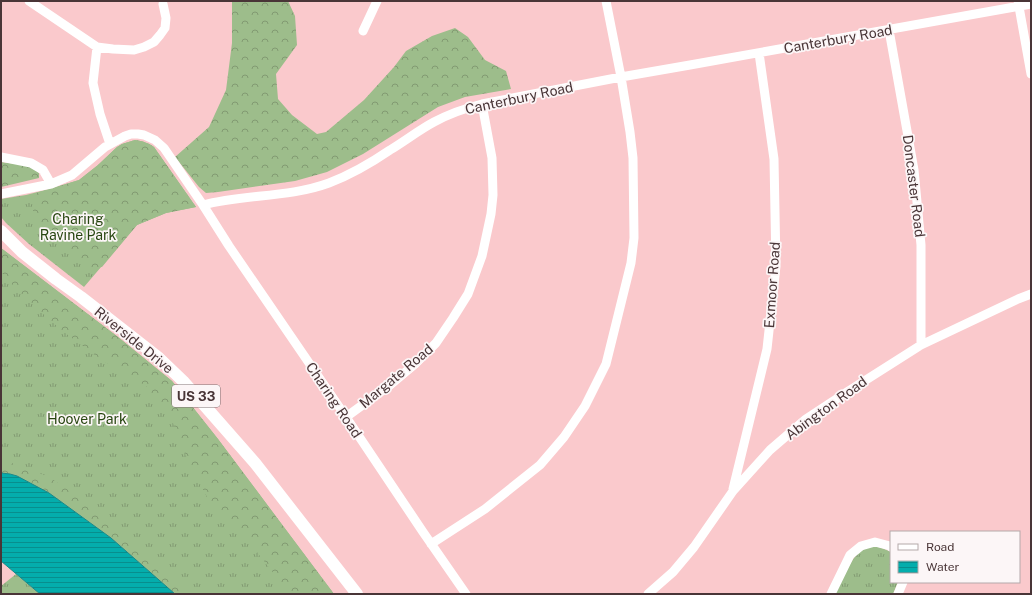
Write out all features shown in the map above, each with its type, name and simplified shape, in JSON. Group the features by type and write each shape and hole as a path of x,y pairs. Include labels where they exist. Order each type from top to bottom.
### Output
{"main road":[{"name":"Riverside Drive","path":"1,232 22,252 159,358 182,381 255,463 357,594"}],"street":[{"path":"29,1 97,47 134,50 154,42 160,35 164,28 166,18 163,4"},
{"path":"363,31 377,1"},
{"path":"431,544 485,509 540,465 564,437 585,406 606,364 630,263 634,238 633,158 621,77 606,1"},
{"path":"1018,3 1031,74"},
{"name":"Canterbury Road","path":"203,205 219,201 289,193 311,189 328,183 346,176 370,163 433,122 467,108 482,104 621,77 889,30 1018,3 1031,4"},
{"name":"Doncaster Road","path":"889,30 914,170 921,246 920,345"},
{"path":"97,47 94,83 100,114 110,144"},
{"name":"Exmoor Road","path":"733,491 767,349 776,266 774,159 759,53"},
{"name":"Margate Road","path":"346,417 390,385 415,364 436,343 468,294 482,256 491,214 493,195 492,158 482,104"},
{"path":"1,194 51,184 72,175 110,144 131,134 144,135 155,140 164,148 203,205"},
{"path":"1,157 31,163 43,170 51,184"},
{"name":"Charing Road","path":"203,205 229,246 466,594"},
{"name":"Abington Road","path":"648,594 672,572 694,547 733,491 770,450 806,419 920,345 943,333 1031,294"},
{"path":"831,594 850,555 861,546 876,542 890,546"},
{"path":"898,594 903,583"}],"green space":[{"path":"232,1 288,1 295,16 297,45 276,74 278,99 292,115 317,134 326,132 364,100 394,67 406,51 432,36 455,28 468,37 485,60 506,71 511,89 465,97 438,107 363,154 327,172 295,181 206,193 199,187 175,157 209,127 226,90 232,43"},
{"name":"Charing Ravine Park","path":"135,140 145,142 154,147 196,207 166,213 137,225 84,287 29,244 6,223 1,217 1,199 26,195 79,180 117,147"},
{"name":"Charing Ravine Park","path":"135,140 145,142 154,147 196,207 166,213 137,225 102,267 91,268 38,222 33,208 33,201 36,193 79,180 117,147"},
{"path":"1,162 21,164 31,167 39,173 39,178 1,187"},
{"name":"Hoover Park","path":"1,248 118,337 172,381 218,439 334,594 175,594 111,538 49,493 17,476 1,473"},
{"path":"1,248 118,337 172,381 218,439 334,594 290,594 241,532 215,512 188,461 171,418 146,386 100,359 60,329 16,289 1,272"},
{"path":"1,455 9,462 49,477 95,508 192,594 175,594 111,538 49,493 17,476 1,473"},
{"path":"874,546 890,552 890,583 898,583 893,594 835,594 850,564 859,552 868,547"},
{"path":"16,574 40,594 1,594 1,586"}],"water":[{"path":"1,473 17,476 49,493 111,538 175,594 40,594 1,561"}]}
